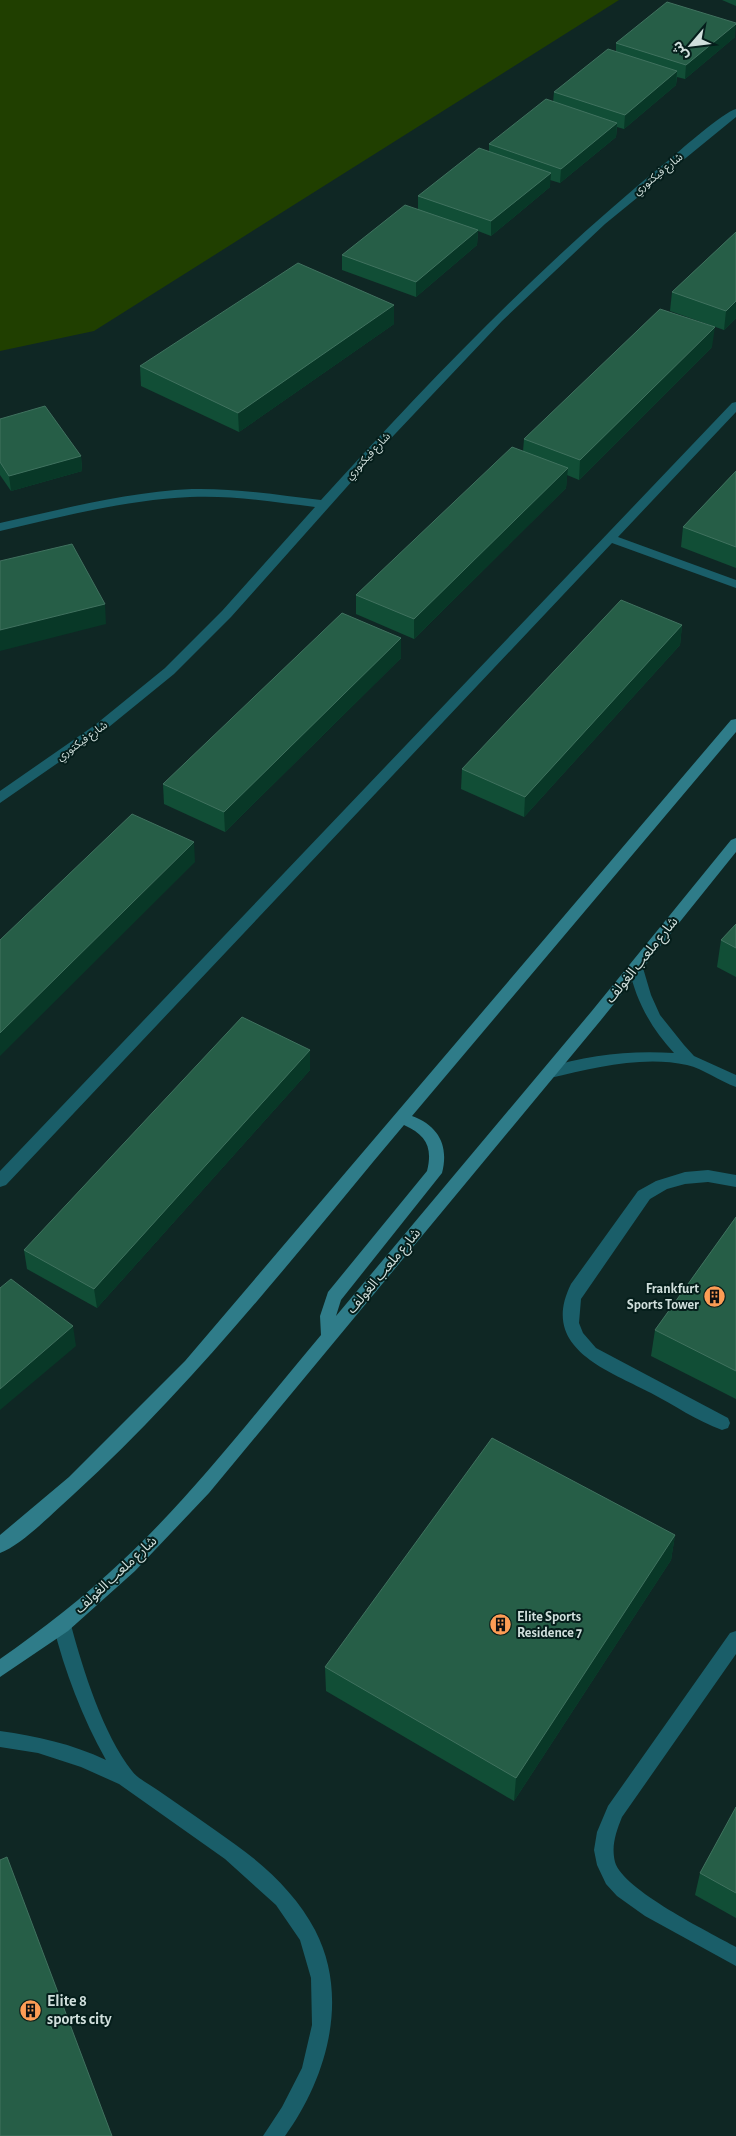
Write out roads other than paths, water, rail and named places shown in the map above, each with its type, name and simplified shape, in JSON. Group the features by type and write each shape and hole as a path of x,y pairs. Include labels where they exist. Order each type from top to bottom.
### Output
{"street":[{"name":"شارع فيكتوري","path":"0,798 81,742 141,696 237,605 324,504 524,292 606,216 736,112"},
{"path":"0,1181 736,405"},
{"path":"0,527 111,503 166,495 220,493 324,504"},
{"path":"610,538 736,584"},
{"path":"0,1546 24,1527 113,1447 191,1366 400,1116 736,723"},
{"name":"شارع ملعب الغولف","path":"0,1669 62,1625 129,1566 203,1488 636,968 736,843"},
{"path":"636,968 640,991 651,1015 667,1038 689,1060"},
{"path":"550,1072 610,1059 650,1057 689,1060 736,1081"},
{"path":"329,1337 326,1323 328,1309 334,1297 434,1173 439,1160 437,1146 430,1133 417,1123 400,1116"},
{"path":"722,1423 590,1353 577,1339 569,1322 570,1304 577,1289 644,1195 662,1185 685,1178 708,1176 736,1181"},
{"path":"62,1625 72,1665 86,1703 104,1741 126,1778"},
{"path":"736,1639 615,1812 606,1830 603,1850 608,1870 620,1888 638,1902 736,1957"},
{"path":"0,1739 38,1745 84,1759 126,1778 232,1853 283,1899 308,1936 321,1978 322,2025 311,2070 289,2114 274,2136"}],"place":[{"name":"Frankfurt Sports Tower","path":"715,1297"},
{"name":"Elite Sports Residence 7","path":"501,1625"},
{"name":"Elite 8 sports city","path":"31,2010"}]}
